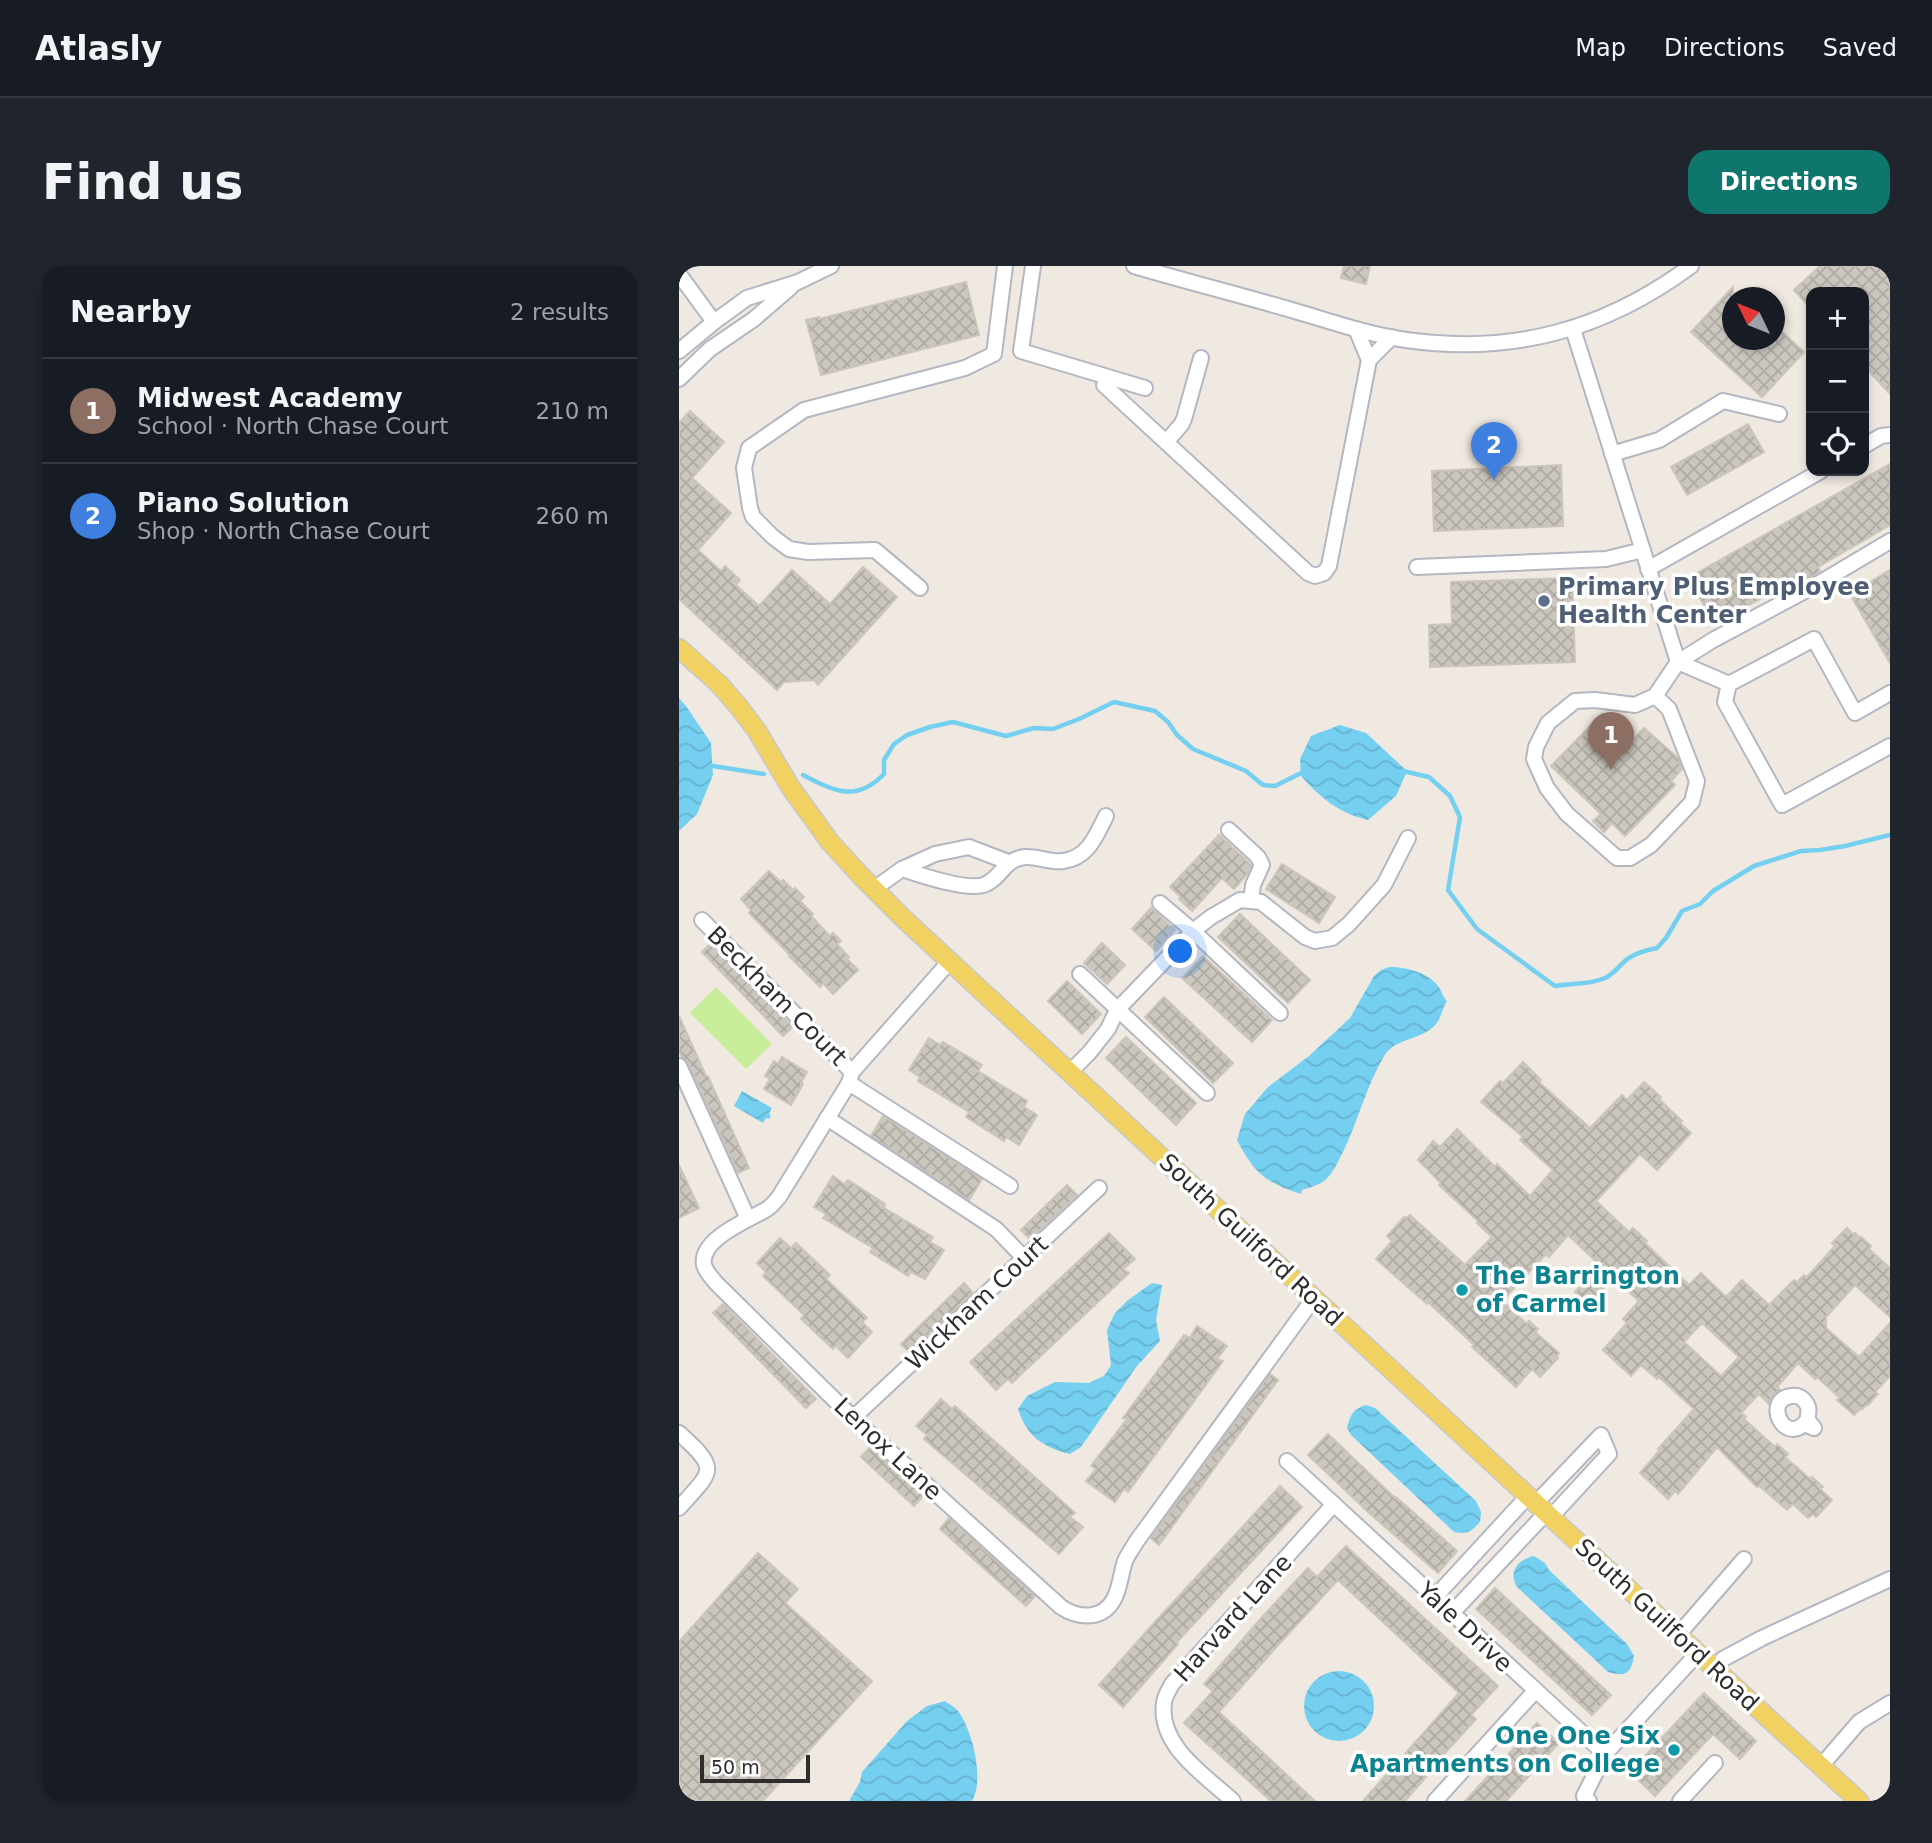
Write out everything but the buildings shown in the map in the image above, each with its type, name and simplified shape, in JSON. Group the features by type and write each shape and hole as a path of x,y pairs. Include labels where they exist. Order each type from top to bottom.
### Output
{"main road":[{"name":"South Guilford Road","path":"679,648 719,684 739,707 757,731 791,788 830,842 874,889 1859,1801"}],"street":[{"path":"684,266 679,273 714,322"},
{"path":"679,351 747,298 798,282 831,266"},
{"path":"994,354 1005,266"},
{"path":"1021,351 1033,266"},
{"path":"1134,266 1356,329 1392,337 1450,344 1491,344 1532,339 1573,329 1619,310 1658,289 1691,266"},
{"path":"679,379 710,349 754,319 798,282"},
{"path":"1104,385 1308,573 1315,576 1324,573 1329,566 1369,360 1356,329"},
{"path":"1573,329 1678,663"},
{"path":"1369,360 1392,337"},
{"path":"920,588 875,550 808,552 789,549 773,537 753,517 750,508 744,468 749,448 804,410 965,368 994,354 1021,351 1145,388"},
{"path":"1166,442 1184,419 1201,358"},
{"path":"1612,454 1659,440 1723,401 1779,414"},
{"path":"1869,443 1881,436 1890,435"},
{"path":"1649,569 1812,476"},
{"path":"1655,696 1669,709 1697,782 1692,802 1651,845 1630,858 1618,858 1567,814 1547,789 1534,759 1536,747 1548,723 1575,701 1635,705 1655,696 1678,663 1713,640 1816,585 1890,541"},
{"path":"1417,567 1606,559 1643,550"},
{"path":"1890,693 1855,713 1814,639 1729,684 1725,702 1781,805 1890,747"},
{"path":"1678,663 1729,684"},
{"path":"874,889 902,869 935,854 969,847 1008,862 1025,858 1063,861 1089,848 1106,817"},
{"path":"1229,830 1258,857 1262,865 1253,885 1251,901"},
{"path":"1070,1072 1108,1029 1117,1010 1193,931 1211,917 1240,900 1261,902 1305,937 1315,941 1332,938 1349,924 1384,885 1408,838"},
{"path":"902,869 951,884 984,886 998,876 1008,862"},
{"path":"1160,903 1280,1013"},
{"name":"Beckham Court","path":"702,920 851,1078 1010,1186"},
{"name":"Lenox Lane","path":"950,961 851,1078 779,1197 770,1207 717,1238 706,1250 705,1265 708,1273 733,1302 853,1418 1062,1607 1076,1615 1092,1616 1103,1611 1114,1599 1127,1558 1136,1542 1314,1298"},
{"path":"1080,974 1207,1093"},
{"path":"679,1066 748,1219"},
{"path":"827,1118 996,1229 1025,1259"},
{"name":"Wickham Court","path":"853,1418 1099,1188"},
{"path":"679,1433 703,1454 707,1470 705,1478 679,1508"},
{"path":"1434,1598 1540,1507 1609,1454 1601,1435 1540,1507 1451,1614"},
{"name":"Yale Drive","path":"1287,1461 1605,1755"},
{"name":"Harvard Lane","path":"1233,1801 1178,1750 1169,1737 1164,1721 1164,1701 1173,1684 1334,1504"},
{"path":"1678,1635 1744,1559"},
{"path":"1714,1669 1723,1659 1762,1638 1890,1579"},
{"path":"1589,1801 1584,1796 1605,1755 1698,1653"},
{"path":"1435,1801 1535,1691"},
{"path":"1821,1766 1859,1722 1890,1703"},
{"path":"1680,1801 1715,1763"}],"green space":[{"path":"716,987 772,1044 746,1069 690,1013"}],"water":[{"path":"679,698 711,743 713,775 697,814 679,831"},
{"path":"1340,725 1366,733 1407,771 1396,796 1368,820 1331,804 1301,776 1300,759 1311,736"},
{"path":"1389,967 1416,971 1434,981 1447,1001 1440,1018 1432,1028 1399,1043 1383,1058 1343,1152 1327,1178 1302,1190 1301,1194 1279,1186 1255,1169 1237,1140 1245,1114 1268,1087 1309,1056 1350,1018 1374,976"},
{"path":"742,1091 772,1108 769,1119 766,1118 763,1123 734,1106"},
{"path":"1152,1283 1162,1285 1156,1320 1160,1341 1137,1366 1081,1447 1070,1454 1044,1444 1031,1434 1018,1409 1027,1396 1055,1382 1089,1383 1104,1376 1111,1365 1107,1330 1115,1313"},
{"path":"1366,1405 1375,1408 1476,1501 1481,1512 1480,1522 1474,1528 1466,1533 1454,1532 1351,1435 1347,1428 1351,1416 1358,1408"},
{"path":"1534,1556 1545,1563 1549,1570 1627,1644 1634,1656 1626,1673 1608,1672 1517,1587 1514,1581 1516,1567 1523,1560"},
{"path":"1339,1671 1364,1681 1374,1706 1364,1731 1339,1741 1314,1731 1304,1706 1314,1681"},
{"path":"945,1701 958,1711 972,1742 977,1781 972,1801 849,1801 860,1782 862,1772 907,1721 927,1706"}],"waterway":[{"path":"803,775 835,789 864,789 884,774 884,760 894,744 907,735 953,722 1006,736 1034,728 1053,729 1114,702 1155,711 1193,749 1246,771 1263,785 1275,786 1303,772"},
{"path":"713,766 764,774"},
{"path":"1403,771 1429,777 1450,796 1460,817 1448,890 1477,929 1555,986 1605,978 1633,955 1657,948 1682,911 1700,904 1713,891 1754,866 1801,851 1845,846 1890,835"}],"place":[{"name":"Piano Solution","path":"1494,480"},
{"name":"Primary Plus Employee Health Center","path":"1544,601"},
{"name":"Midwest Academy","path":"1611,770"},
{"name":"The Barrington of Carmel","path":"1462,1290"},
{"name":"One One Six Apartments on College","path":"1674,1750"}]}
